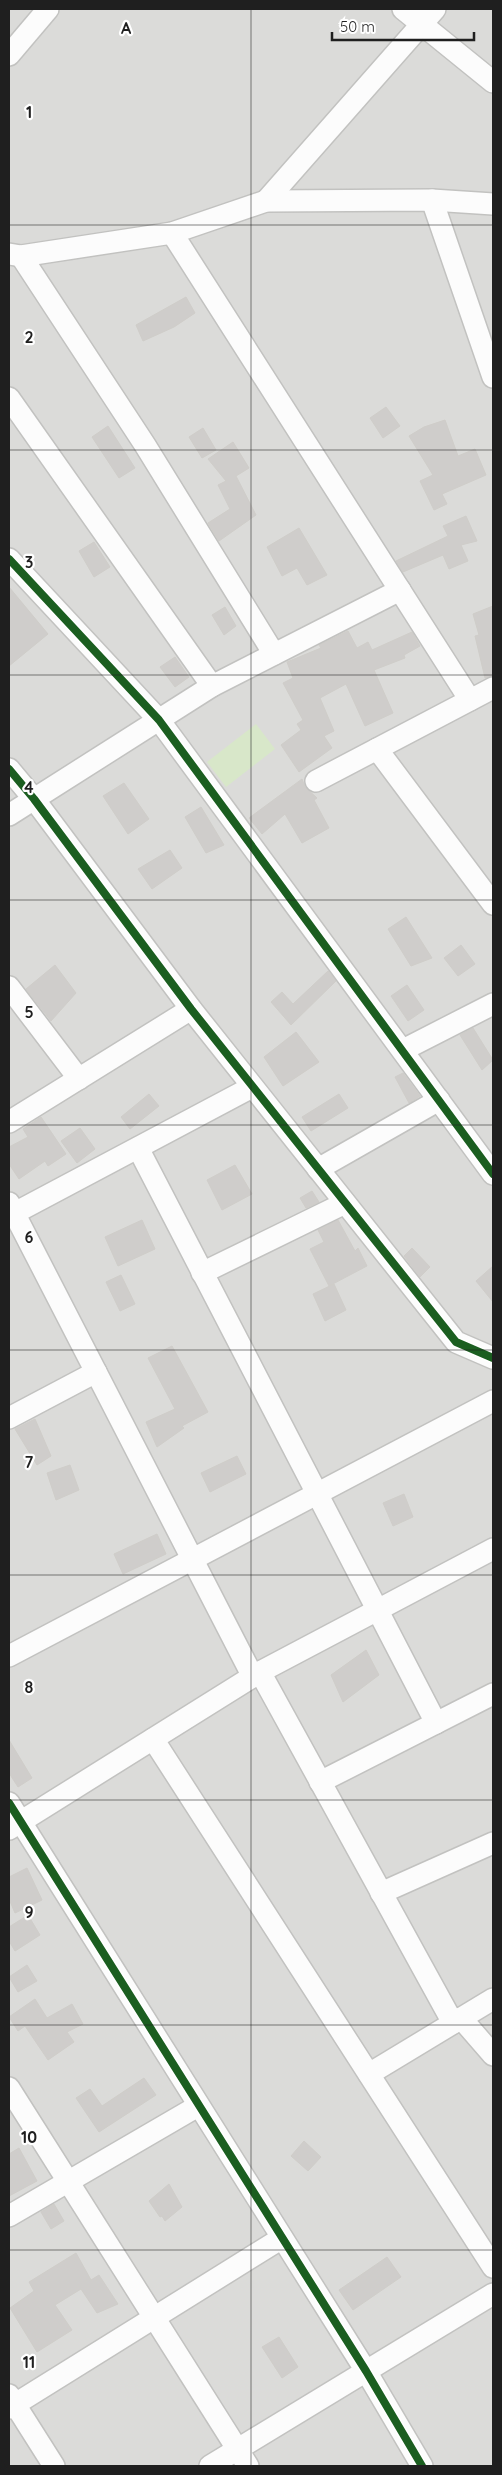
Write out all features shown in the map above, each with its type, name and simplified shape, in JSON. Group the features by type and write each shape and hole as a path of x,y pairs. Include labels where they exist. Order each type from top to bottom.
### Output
{"street":[{"path":"9,55 48,9"},
{"path":"403,9 429,16 493,82"},
{"path":"266,201 429,16"},
{"path":"432,200 493,377"},
{"path":"274,654 145,445 15,255 172,232 266,201 432,200 493,204"},
{"path":"172,232 470,700"},
{"path":"9,398 212,686"},
{"path":"9,559 159,720 493,1174"},
{"path":"9,815 212,686 400,590"},
{"path":"316,781 493,688"},
{"path":"377,749 493,904"},
{"path":"9,770 34,799 191,1009 456,1342 493,1358"},
{"path":"9,987 79,1078"},
{"path":"403,1050 493,1004"},
{"path":"9,1122 191,1009"},
{"path":"252,1087 138,1148 11,1211 192,1560 320,1782 381,1893 457,2020 493,2055"},
{"path":"318,1169 439,1100"},
{"path":"138,1148 436,1723"},
{"path":"202,1273 345,1203"},
{"path":"9,1418 96,1372"},
{"path":"9,1656 493,1401"},
{"path":"14,1826 256,1674 493,1549"},
{"path":"320,1782 493,1694"},
{"path":"153,1739 493,2267"},
{"path":"9,1803 14,1826 198,2106 366,2371 422,2466"},
{"path":"381,1893 493,1843"},
{"path":"369,2074 493,1998"},
{"path":"9,2088 243,2458"},
{"path":"9,2216 198,2106"},
{"path":"54,2466 11,2402 154,2318 282,2238"},
{"path":"210,2466 243,2458 366,2371 493,2294"}],"shaded area":[{"path":"9,9 493,9 493,2466 9,2466"}],"green space":[{"path":"256,724 275,749 226,787 207,762"}],"building":[{"path":"186,297 195,313 174,327 143,341 136,325"},
{"path":"386,407 400,426 383,438 370,418"},
{"path":"445,420 458,456 475,449 486,475 442,494 447,504 434,510 420,481 433,475 409,436 424,427"},
{"path":"108,426 135,468 119,478 92,437"},
{"path":"203,428 216,450 202,458 189,437"},
{"path":"233,442 249,468 236,476 256,515 219,541 208,523 230,509 218,485 226,481 208,459"},
{"path":"466,516 477,541 461,545 468,561 449,569 443,555 403,572 396,561 448,536 443,526"},
{"path":"299,528 327,575 307,585 297,568 282,576 267,547"},
{"path":"94,542 110,567 94,577 79,551"},
{"path":"9,587 48,634 9,666"},
{"path":"493,606 493,676 485,678 475,636 479,635 473,614"},
{"path":"225,607 236,626 224,635 212,615"},
{"path":"348,631 357,648 368,642 372,650 412,632 420,646 404,655 405,658 374,670 393,713 365,726 346,684 320,698 334,731 324,736 332,748 299,772 281,745 301,730 297,724 303,720 283,683 293,678 287,662 321,648 319,645"},
{"path":"175,657 189,677 175,687 160,667"},
{"path":"302,779 305,787 317,798 314,800 329,828 302,843 285,814 262,834 249,818"},
{"path":"124,783 149,819 128,834 103,796"},
{"path":"201,807 224,845 206,853 185,817"},
{"path":"170,850 182,868 152,889 138,869"},
{"path":"406,917 432,958 411,966 388,929"},
{"path":"461,945 475,964 458,976 444,958"},
{"path":"55,965 76,993 51,1021 26,989"},
{"path":"328,971 336,981 291,1025 271,1002 282,992 293,1004"},
{"path":"407,985 424,1010 408,1021 391,996"},
{"path":"473,1028 493,1060 482,1070 460,1035"},
{"path":"296,1032 319,1062 283,1086 264,1057"},
{"path":"403,1073 420,1096 409,1103 395,1077"},
{"path":"149,1094 159,1106 130,1129 121,1117"},
{"path":"339,1094 348,1108 311,1131 302,1117"},
{"path":"41,1117 66,1154 48,1166 45,1161 19,1179 9,1164 9,1147 28,1137 23,1129"},
{"path":"80,1128 95,1149 77,1163 61,1141"},
{"path":"235,1165 252,1194 222,1210 207,1180"},
{"path":"312,1191 319,1202 306,1208 300,1198"},
{"path":"142,1220 155,1249 118,1266 105,1237"},
{"path":"338,1220 355,1251 358,1248 367,1266 329,1286 310,1249 324,1242 318,1230"},
{"path":"412,1248 430,1267 420,1277 404,1256"},
{"path":"493,1266 493,1302 476,1281"},
{"path":"121,1275 135,1304 120,1311 106,1282"},
{"path":"334,1284 346,1310 325,1321 313,1294"},
{"path":"172,1346 208,1412 182,1426 184,1428 157,1447 146,1422 175,1409 148,1358"},
{"path":"35,1419 51,1456 37,1465 15,1429"},
{"path":"237,1456 246,1474 210,1492 201,1473"},
{"path":"70,1465 79,1490 56,1500 47,1473"},
{"path":"404,1494 413,1517 393,1526 383,1503"},
{"path":"157,1534 166,1554 123,1574 114,1554"},
{"path":"366,1650 379,1675 343,1702 331,1675"},
{"path":"9,1740 32,1778 18,1787 9,1773"},
{"path":"27,1868 42,1900 15,1913 9,1899 9,1877"},
{"path":"28,1915 40,1935 15,1951 9,1941 9,1927"},
{"path":"27,1965 37,1981 18,1992 9,1977"},
{"path":"35,1999 47,2018 72,2004 83,2024 67,2032 74,2042 48,2060 25,2026 18,2031 9,2017"},
{"path":"144,2078 156,2095 99,2132 76,2098 90,2089 102,2106"},
{"path":"304,2141 321,2157 308,2171 291,2156"},
{"path":"19,2148 37,2181 9,2196 9,2154"},
{"path":"169,2184 182,2207 165,2221 149,2201"},
{"path":"54,2204 64,2221 51,2229 41,2212"},
{"path":"76,2253 91,2280 99,2275 118,2304 97,2313 81,2289 55,2305 72,2330 37,2352 10,2308 34,2291 29,2282"},
{"path":"387,2257 401,2277 353,2310 339,2290"},
{"path":"279,2337 298,2367 282,2378 262,2347"}],"cycle path":[{"path":"9,559 159,720 493,1174"},
{"path":"9,769 34,799 191,1009 456,1342 493,1358"},
{"path":"9,1803 366,2371 422,2466"}]}
